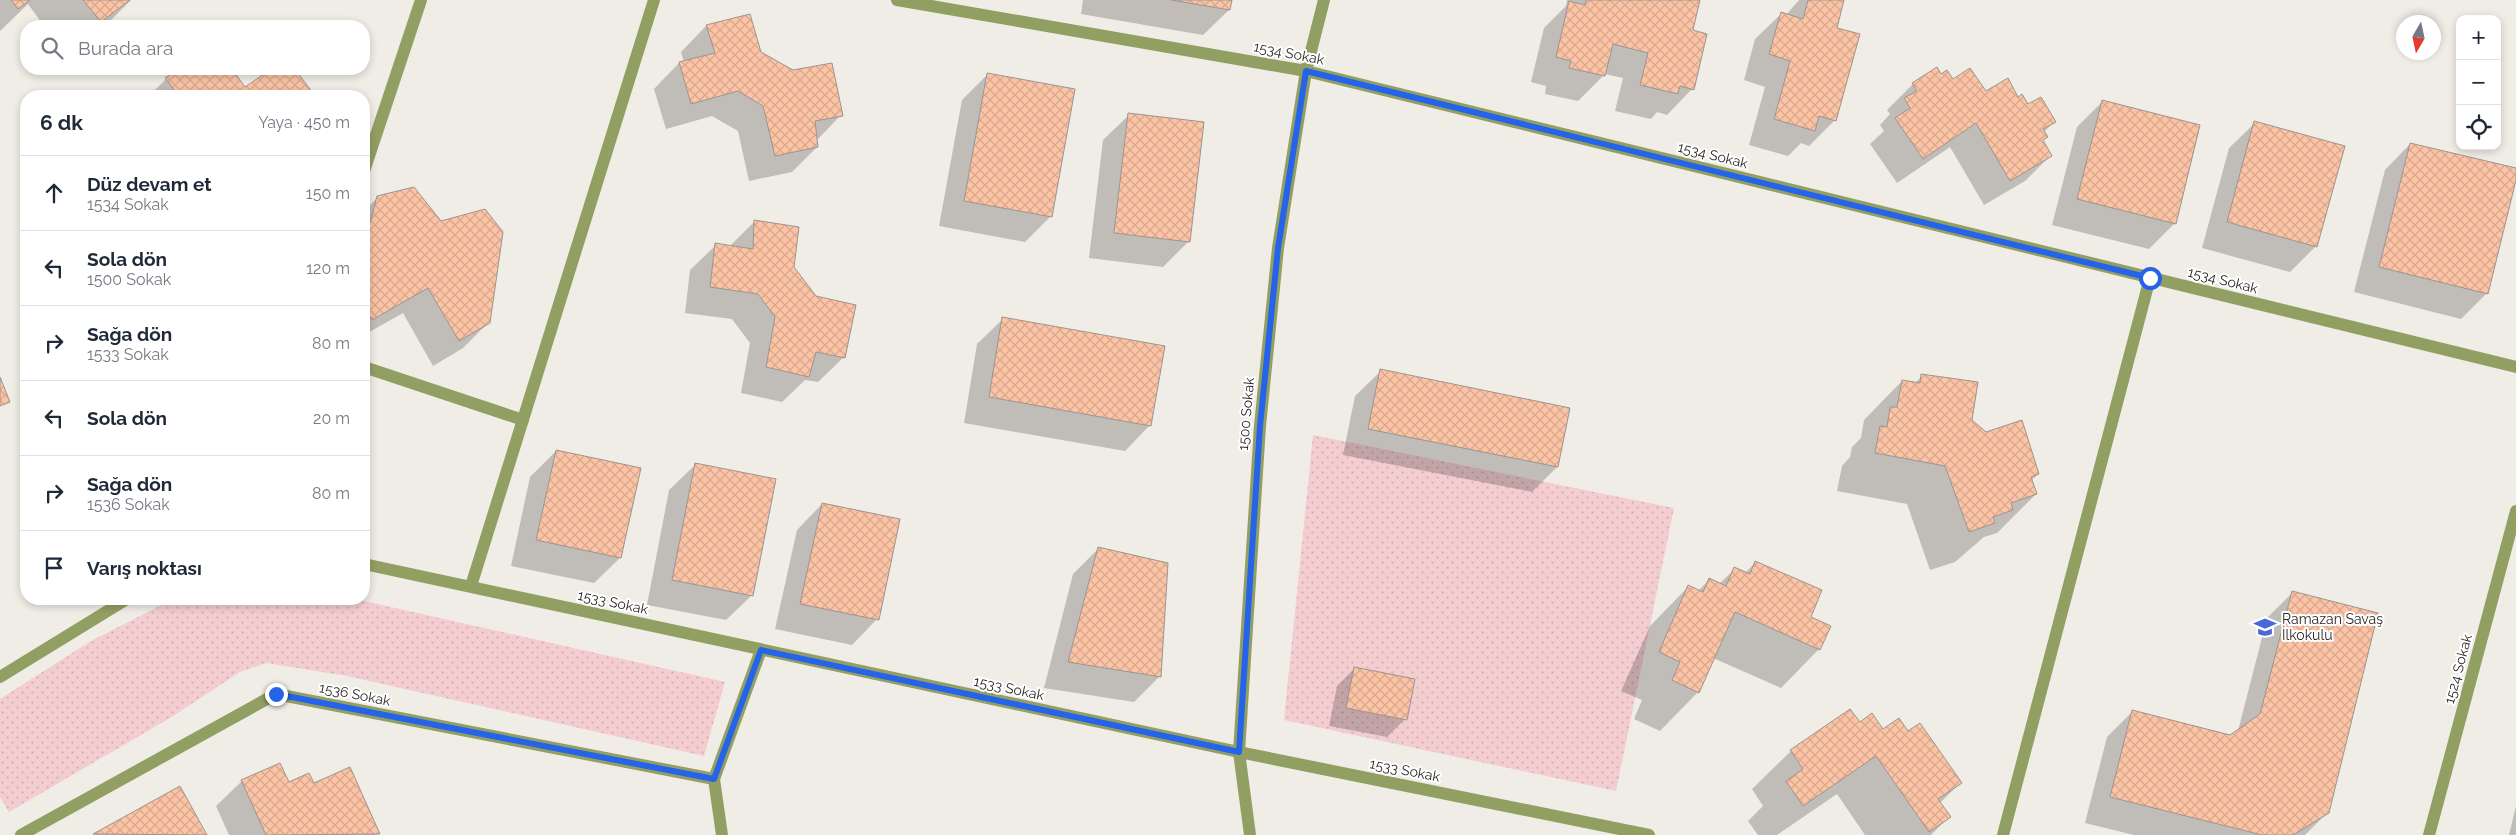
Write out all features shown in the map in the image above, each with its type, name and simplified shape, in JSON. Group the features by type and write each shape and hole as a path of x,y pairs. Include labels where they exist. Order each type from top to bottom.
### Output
{"street":[{"path":"370,153 421,0"},
{"path":"471,586 654,0"},
{"name":"1534 Sokak","path":"896,0 1306,71 2516,367"},
{"name":"1500 Sokak","path":"1250,835 1239,752 1260,426 1278,248 1306,71 1324,0"},
{"path":"2003,835 2150,278"},
{"path":"370,369 523,420"},
{"name":"1524 Sokak","path":"2429,835 2516,511"},
{"name":"1533 Sokak","path":"370,565 1239,752 1649,835"},
{"path":"0,677 117,605"},
{"path":"722,835 714,779 761,650"},
{"name":"1536 Sokak","path":"21,835 276,694 714,779"}],"shaded area":[{"path":"1313,435 1674,508 1616,791 1284,720"},
{"path":"370,602 725,682 704,756 347,676 266,663 240,672 170,718 9,812 0,797 0,699 91,641 161,605 370,605"}],"building":[{"path":"11,0 30,0 18,9"},
{"path":"83,0 130,0 104,20 99,20"},
{"path":"1171,0 1232,0 1230,10"},
{"path":"1586,0 1700,0 1693,30 1707,34 1694,90 1680,86 1678,94 1640,85 1648,53 1613,44 1605,76 1569,68 1571,61 1556,57 1569,1 1585,5"},
{"path":"1808,0 1844,0 1837,28 1860,34 1836,121 1819,116 1815,131 1774,119 1790,61 1769,54 1781,12 1803,19"},
{"path":"750,14 761,52 793,70 832,63 843,116 815,121 818,147 775,156 763,106 738,91 691,104 679,62 715,53 706,25"},
{"path":"1937,67 1941,74 1947,70 1953,79 1970,68 1986,91 2008,78 2018,97 2022,94 2028,104 2041,97 2056,122 2043,129 2048,137 2043,140 2052,156 2010,181 1976,123 1923,159 1895,118 1910,108 1904,98 1917,91 1912,83"},
{"path":"987,73 1075,89 1052,217 964,201"},
{"path":"170,75 236,75 245,87 262,75 299,75 311,90 174,90 165,78"},
{"path":"2102,100 2200,125 2176,224 2077,199"},
{"path":"1128,113 1204,122 1190,242 1114,233"},
{"path":"2254,121 2345,146 2317,247 2227,222"},
{"path":"2410,143 2516,168 2516,180 2488,294 2379,267"},
{"path":"414,187 441,221 485,209 503,232 490,323 459,341 428,288 372,320 370,317 370,222 377,196"},
{"path":"754,220 799,227 794,267 816,296 856,305 845,358 816,352 809,377 766,367 775,317 758,294 710,287 715,243 753,249"},
{"path":"1002,317 1165,346 1151,426 989,397"},
{"path":"1380,369 1570,408 1558,467 1368,429"},
{"path":"1921,374 1978,382 1972,420 1986,432 2022,420 2039,474 2031,477 2037,494 2011,503 2013,510 1993,517 1995,523 1969,532 1945,466 1875,453 1880,426 1887,427 1890,407 1897,407 1902,380 1920,383"},
{"path":"0,377 10,402 0,406"},
{"path":"556,450 641,468 621,558 536,540"},
{"path":"695,463 776,479 753,596 672,580"},
{"path":"822,503 900,519 879,620 800,604"},
{"path":"1098,547 1168,563 1161,677 1068,662"},
{"path":"1755,561 1822,590 1811,617 1831,626 1820,650 1735,612 1699,693 1672,680 1680,662 1659,652 1688,585 1703,592 1709,578 1726,586 1734,567 1750,574"},
{"path":"2292,591 2378,613 2329,813 2293,835 2262,835 2110,797 2132,710 2230,735 2260,714"},
{"path":"1354,667 1415,679 1407,720 1346,708"},
{"path":"1850,709 1860,722 1872,713 1883,729 1899,718 1908,731 1920,723 1962,783 1938,799 1951,817 1929,832 1876,756 1803,806 1786,781 1803,769 1790,750"},
{"path":"280,763 289,782 309,773 314,783 350,767 380,834 266,835 241,780"},
{"path":"180,786 207,835 93,834"}],"place":[{"name":"Ramazan Savaş İlkokulu","path":"2265,627"}],"route":[{"path":"276,694 714,779 761,650 1239,752 1260,426 1278,248 1306,71 2150,278"}]}
